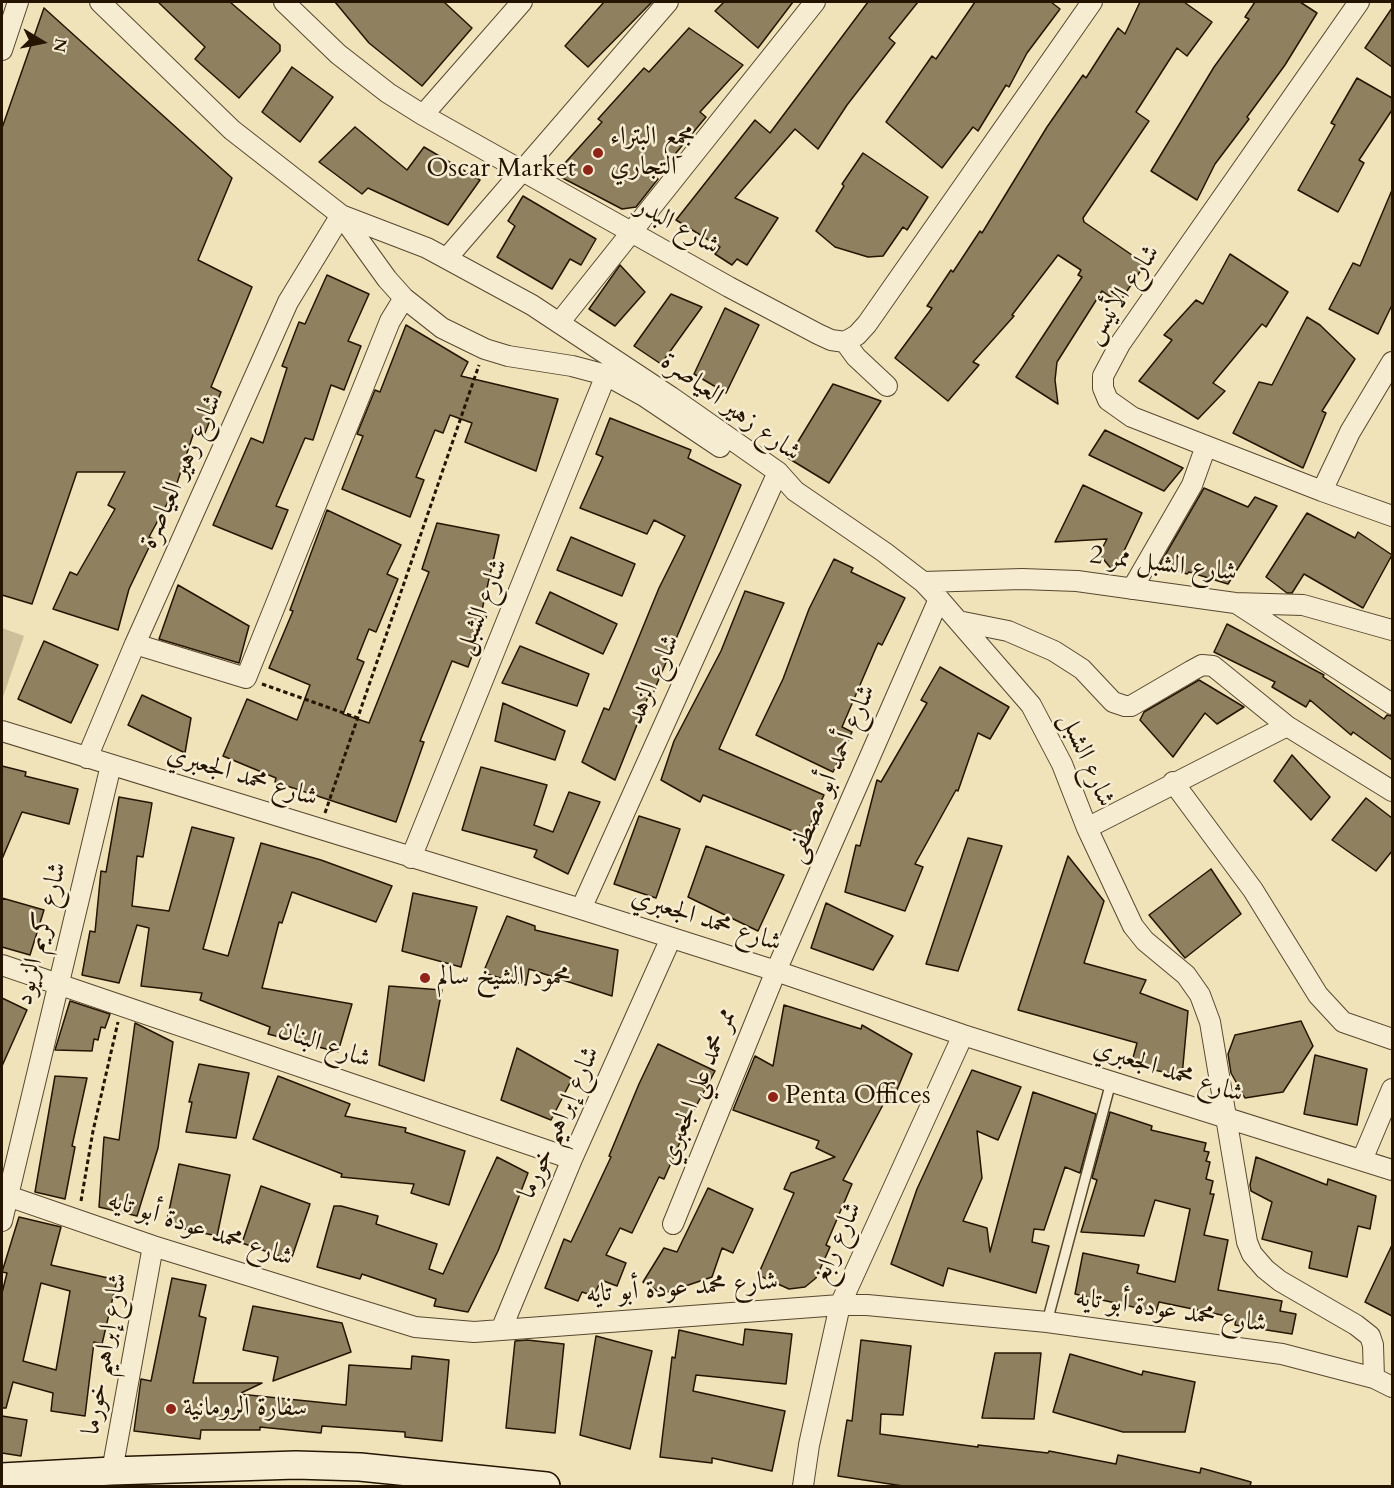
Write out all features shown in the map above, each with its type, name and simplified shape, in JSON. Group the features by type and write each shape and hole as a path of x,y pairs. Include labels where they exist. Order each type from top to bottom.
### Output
{"main road":[{"path":"2,1477 239,1466 360,1467 546,1486"}],"street":[{"name":"شارع زهير العياصرة","path":"100,2 232,130 341,215 405,238 505,288 559,323 667,403 795,491"},
{"name":"شارع البدر","path":"284,2 338,54 388,93 630,232 818,334 831,340 845,342 887,386"},
{"path":"423,115 522,2"},
{"path":"447,258 668,2"},
{"path":"559,323 815,2"},
{"path":"845,342 857,335 867,324 1092,2"},
{"name":"شارع الأنيس","path":"1359,2 1120,344 1102,376 1103,388 1108,400 1120,410 1206,446 1392,516"},
{"path":"2,50 12,4"},
{"name":"شارع زهير العياصرة","path":"341,215 370,259 404,298 442,328 485,350 531,362 572,366 606,375 667,403"},
{"name":"شارع زهير العياصرة","path":"87,758 135,644 288,302 341,215"},
{"path":"135,644 246,678 386,332 404,298"},
{"path":"1322,491 1350,432 1392,362"},
{"name":"شارع الشبل","path":"411,858 606,375"},
{"path":"1132,589 1192,485 1206,446"},
{"name":"شارع الزهد","path":"581,909 775,478"},
{"name":"شارع الشبل","path":"795,491 923,582 1031,705 1062,764 1087,828 1133,926 1144,941 1186,975 1200,995 1210,1022 1225,1119"},
{"name":"شارع الشبل ممر 2","path":"923,582 1047,579 1236,603 1303,605 1392,630"},
{"name":"شارع أحمد أبو مصطفى","path":"776,971 939,599"},
{"path":"1236,603 1392,704"},
{"path":"958,621 1008,631 1047,647 1082,669 1113,702 1125,706 1131,705 1191,670 1202,665 1213,666 1287,726 1392,791"},
{"path":"1087,828 1173,782 1287,726"},
{"name":"شارع محمد الجعبري","path":"2,731 581,909 776,971 963,1035 1392,1170"},
{"name":"شارع كريم الزيود","path":"2,1221 5,1195 111,765"},
{"path":"1173,782 1253,890 1318,995 1343,1022 1392,1039"},
{"name":"شارع إبراهيم خورما","path":"501,1330 572,1159 671,938"},
{"name":"شارع البنان","path":"2,964 572,1159"},
{"name":"ممر محمد علي الجعبري","path":"673,1224 776,971"},
{"name":"شارع رابغ","path":"803,1486 809,1445 840,1305 963,1035"},
{"path":"1362,1160 1392,1089"},
{"name":"شارع محمد عودة أبو تايه","path":"1225,1119 1247,1242 1252,1254 1280,1281 1356,1325 1370,1336 1374,1352 1374,1378"},
{"name":"شارع محمد عودة أبو تايه","path":"5,1195 153,1246 415,1327 474,1332 840,1305 1047,1322 1282,1354 1374,1378 1392,1387"},
{"name":"شارع إبراهيم خورما","path":"112,1471 153,1246"}],"lane":[{"path":"1047,1322 1111,1082"}],"path":[{"path":"319,830 485,350"},
{"path":"246,678 358,718"},
{"path":"78,1219 93,1131 122,1006"}],"shaded area":[{"path":"2,628 24,636 2,700"}],"building":[{"path":"158,2 230,2 280,45 280,51 239,98 195,59 205,47"},
{"path":"335,2 444,2 472,28 422,86 369,43"},
{"path":"604,2 652,2 588,67 565,46"},
{"path":"724,2 793,2 758,48 715,11"},
{"path":"868,2 918,2 889,38 895,43 847,105 818,149 795,129 735,198 778,218 747,265 737,259 732,265 715,254 720,247 676,220 755,120 770,133"},
{"path":"975,2 1051,2 1060,9 1027,53 1009,87 1006,85 978,131 973,127 942,168 886,122 932,56 936,59"},
{"path":"1140,2 1184,2 1212,22 1187,56 1177,48 1136,112 1149,121 1083,218 1084,222 1145,264 1119,303 1102,291 1057,362 1055,380 1058,404 1016,377 1082,277 1078,275 1081,270 1058,255 1012,315 1014,316 973,362 979,365 948,401 895,358 932,308 927,306 951,270 953,272 980,231 982,233 1047,127 1083,75 1086,78 1118,28 1125,34"},
{"path":"1255,2 1300,2 1317,13 1285,65 1247,117 1249,119 1215,164 1197,200 1151,171 1214,67 1249,19 1245,17"},
{"path":"44,8 232,178 198,260 252,287 211,387 221,392 205,433 195,429 175,489 149,537 153,539 129,589 118,630 53,609 70,572 77,575 115,509 108,505 125,472 77,472 32,604 2,595 2,128"},
{"path":"1392,8 1392,67 1365,48"},
{"path":"689,28 743,65 700,112 706,117 656,177 658,179 636,207 622,209 555,174 602,122 598,119 644,68 649,72"},
{"path":"292,67 333,97 300,142 262,112"},
{"path":"1357,78 1392,98 1392,110 1359,160 1364,163 1338,212 1298,190 1335,125 1331,123"},
{"path":"355,127 407,170 424,147 480,180 448,225 368,188 362,194 319,162"},
{"path":"863,153 928,197 907,230 903,227 883,256 868,257 835,247 816,231 844,186 842,184"},
{"path":"1392,190 1392,305 1378,334 1329,309 1353,263 1360,266"},
{"path":"523,196 596,239 581,265 570,259 552,289 497,257 515,226 508,221"},
{"path":"1230,254 1288,292 1266,327 1262,324 1213,383 1225,391 1198,419 1139,381 1172,340 1164,335 1196,300 1203,304"},
{"path":"620,265 645,292 615,326 589,309"},
{"path":"327,275 369,294 348,341 361,346 344,390 331,385 313,440 305,438 276,506 288,510 272,549 213,525 251,438 263,443 287,368 282,366 299,322 305,324"},
{"path":"671,294 702,307 661,364 634,346"},
{"path":"725,308 759,325 726,393 694,374"},
{"path":"1307,317 1320,325 1355,359 1322,411 1326,413 1303,468 1233,433 1259,382 1272,385"},
{"path":"406,325 468,362 461,376 558,399 536,471 465,442 472,423 450,415 443,433 435,430 416,477 424,480 410,517 342,489 363,436 357,434 375,390 380,392"},
{"path":"833,384 881,401 829,483 788,458"},
{"path":"610,418 691,450 688,458 741,485 651,698 648,697 615,780 582,762 604,708 609,710 659,588 685,536 654,520 647,534 580,508 603,457 596,454"},
{"path":"1105,430 1183,468 1164,491 1089,455"},
{"path":"1083,485 1142,513 1114,572 1099,554 1107,539 1055,542"},
{"path":"1204,488 1248,507 1255,497 1277,506 1228,584 1189,572 1187,574 1160,564"},
{"path":"327,510 401,545 387,574 398,579 376,632 369,629 357,659 364,662 343,714 369,723 429,572 422,569 437,523 499,535 482,610 488,612 468,667 452,661 420,741 424,742 396,822 275,782 276,778 223,756 247,699 297,720 310,685 269,668 293,611 290,610"},
{"path":"1307,513 1355,538 1358,532 1392,555 1363,608 1304,574 1292,593 1287,593 1266,577"},
{"path":"571,537 635,564 622,596 557,570"},
{"path":"834,559 853,568 851,572 905,598 882,645 878,643 842,727 852,732 833,772 756,735 783,679 809,609"},
{"path":"178,585 249,626 239,663 159,639"},
{"path":"745,591 784,603 719,749 824,795 805,836 703,795 700,802 661,780 674,741 721,651"},
{"path":"550,592 617,624 603,654 536,623"},
{"path":"1227,624 1324,675 1323,677 1384,719 1387,715 1392,716 1392,760 1353,732 1351,735 1310,700 1306,707 1272,687 1275,682 1214,652"},
{"path":"44,641 98,665 71,723 18,699"},
{"path":"520,646 589,674 577,706 502,683"},
{"path":"940,667 1009,707 990,739 978,733 958,791 956,790 915,864 923,867 905,911 845,892 856,845 860,846 877,780 881,782 927,703 921,700"},
{"path":"1199,680 1244,707 1217,724 1205,713 1173,757 1140,720 1144,712"},
{"path":"142,695 191,718 185,753 128,725"},
{"path":"503,703 565,731 555,760 495,741"},
{"path":"1292,755 1330,797 1311,820 1274,781"},
{"path":"2,766 26,772 25,776 78,789 69,824 22,812 2,859"},
{"path":"481,767 547,785 534,825 553,832 569,792 600,802 568,874 534,857 537,850 462,830"},
{"path":"119,797 152,803 143,857 137,856 132,906 169,911 192,827 234,838 203,949 228,956 261,843 321,860 392,886 376,922 292,892 282,923 279,922 262,988 352,1004 338,1052 268,1034 270,1027 200,1000 202,993 141,986 149,928 137,925 119,983 82,975 90,931 95,932 101,871 106,872"},
{"path":"1366,798 1392,818 1392,851 1376,871 1332,840"},
{"path":"639,816 680,829 656,898 614,884"},
{"path":"968,838 1002,846 958,971 926,964"},
{"path":"706,846 784,875 758,931 688,897"},
{"path":"1068,856 1104,901 1084,963 1146,980 1140,993 1188,1011 1182,1076 1131,1065 1137,1043 1018,1010"},
{"path":"1211,869 1241,914 1185,958 1149,915"},
{"path":"413,893 477,907 461,967 402,951"},
{"path":"2,898 44,910 30,955 2,947"},
{"path":"826,903 893,936 873,970 811,948"},
{"path":"507,916 535,926 535,930 618,950 612,996 529,969 526,985 483,973"},
{"path":"389,986 442,990 424,1081 379,1065"},
{"path":"2,998 27,1010 2,1066"},
{"path":"70,1001 110,1014 105,1028 101,1027 98,1040 94,1039 92,1051 55,1050"},
{"path":"784,1005 861,1029 862,1025 912,1054 891,1104 885,1101 843,1180 852,1184 826,1245 830,1247 816,1278 805,1287 789,1289 758,1275 794,1193 784,1189 791,1173 835,1157 816,1148 819,1141 733,1110 755,1056 773,1066"},
{"path":"1301,1021 1313,1046 1283,1092 1245,1098 1231,1073 1228,1054 1235,1035"},
{"path":"135,1023 173,1042 158,1148 137,1216 99,1207 104,1137 119,1140"},
{"path":"658,1044 715,1071 694,1110 664,1179 659,1177 632,1233 620,1228 606,1255 626,1263 617,1286 601,1280 594,1296 582,1292 578,1301 545,1288 564,1239 571,1242 611,1157 609,1156"},
{"path":"517,1048 572,1079 551,1120 501,1100"},
{"path":"1315,1055 1367,1069 1357,1125 1304,1114"},
{"path":"199,1064 249,1073 236,1138 186,1132 192,1102 189,1102"},
{"path":"972,1070 1021,1087 998,1140 977,1131 982,1178 963,1221 987,1228 990,1252 1033,1092 1096,1114 1080,1173 1065,1167 1044,1230 1034,1229 1032,1242 1049,1246 1036,1293 948,1268 943,1286 891,1264 917,1189"},
{"path":"55,1076 87,1078 72,1146 75,1147 65,1199 35,1192"},
{"path":"278,1076 350,1104 345,1116 406,1128 405,1132 465,1151 449,1205 411,1193 414,1184 341,1177 342,1174 253,1139"},
{"path":"1110,1112 1152,1126 1151,1130 1206,1143 1204,1151 1209,1152 1206,1161 1210,1162 1206,1179 1213,1181 1210,1194 1214,1194 1204,1235 1228,1240 1218,1290 1282,1301 1280,1311 1296,1314 1292,1334 1235,1325 1236,1318 1159,1302 1156,1312 1075,1294 1083,1253 1139,1265 1137,1273 1175,1282 1190,1209 1155,1200 1144,1236 1081,1232 1097,1180 1092,1178"},
{"path":"497,1157 528,1173 498,1251 468,1312 434,1306 436,1299 362,1274 360,1279 317,1267 334,1206 341,1206 378,1216 376,1224 437,1244 429,1269 443,1274"},
{"path":"1256,1157 1327,1185 1328,1179 1376,1196 1370,1229 1358,1226 1347,1277 1309,1268 1312,1252 1262,1239 1272,1202 1251,1191 1250,1185"},
{"path":"179,1164 230,1175 217,1236 166,1225"},
{"path":"261,1186 310,1204 291,1260 242,1243"},
{"path":"708,1188 753,1209 733,1253 722,1248 712,1277 662,1294 643,1282 664,1248 677,1252"},
{"path":"19,1217 61,1227 51,1265 117,1280 102,1344 94,1342 85,1416 51,1411 53,1393 13,1382 6,1408 2,1408 2,1293 7,1273 2,1272","holes":["41,1283 70,1291 56,1370 23,1361"]},
{"path":"1392,1245 1392,1316 1365,1302"},
{"path":"172,1278 206,1285 199,1316 206,1318 193,1383 262,1383 239,1394 346,1405 349,1365 411,1369 412,1356 449,1360 442,1441 405,1437 405,1432 322,1426 321,1433 260,1427 260,1430 201,1430 200,1439 134,1431 141,1379 151,1381"},
{"path":"253,1306 342,1323 351,1352 273,1381 278,1357 243,1350"},
{"path":"745,1329 792,1334 786,1384 696,1375 693,1391 785,1411 772,1471 712,1458 712,1463 660,1457 672,1357 675,1358 679,1330 743,1345"},
{"path":"596,1336 652,1351 630,1449 580,1435"},
{"path":"861,1340 911,1346 903,1415 881,1414 880,1434 978,1447 978,1445 1048,1453 1049,1451 1116,1464 1118,1455 1200,1473 1201,1468 1251,1482 1250,1486 903,1486 838,1476 847,1420 852,1421"},
{"path":"515,1341 564,1344 555,1433 506,1428"},
{"path":"995,1353 1041,1353 1034,1419 982,1418"},
{"path":"1070,1354 1142,1375 1143,1371 1195,1382 1185,1432 1123,1432 1053,1412"},
{"path":"2,1416 27,1420 21,1456 2,1453"}],"place":[{"name":"مجمع البتراء التجاري","path":"598,153"},
{"name":"Oscar Market","path":"588,170"},
{"name":"محمود الشيخ سالم","path":"425,978"},
{"name":"Penta Offices","path":"773,1097"},
{"name":"سفارة الرومانية","path":"171,1409"}]}
